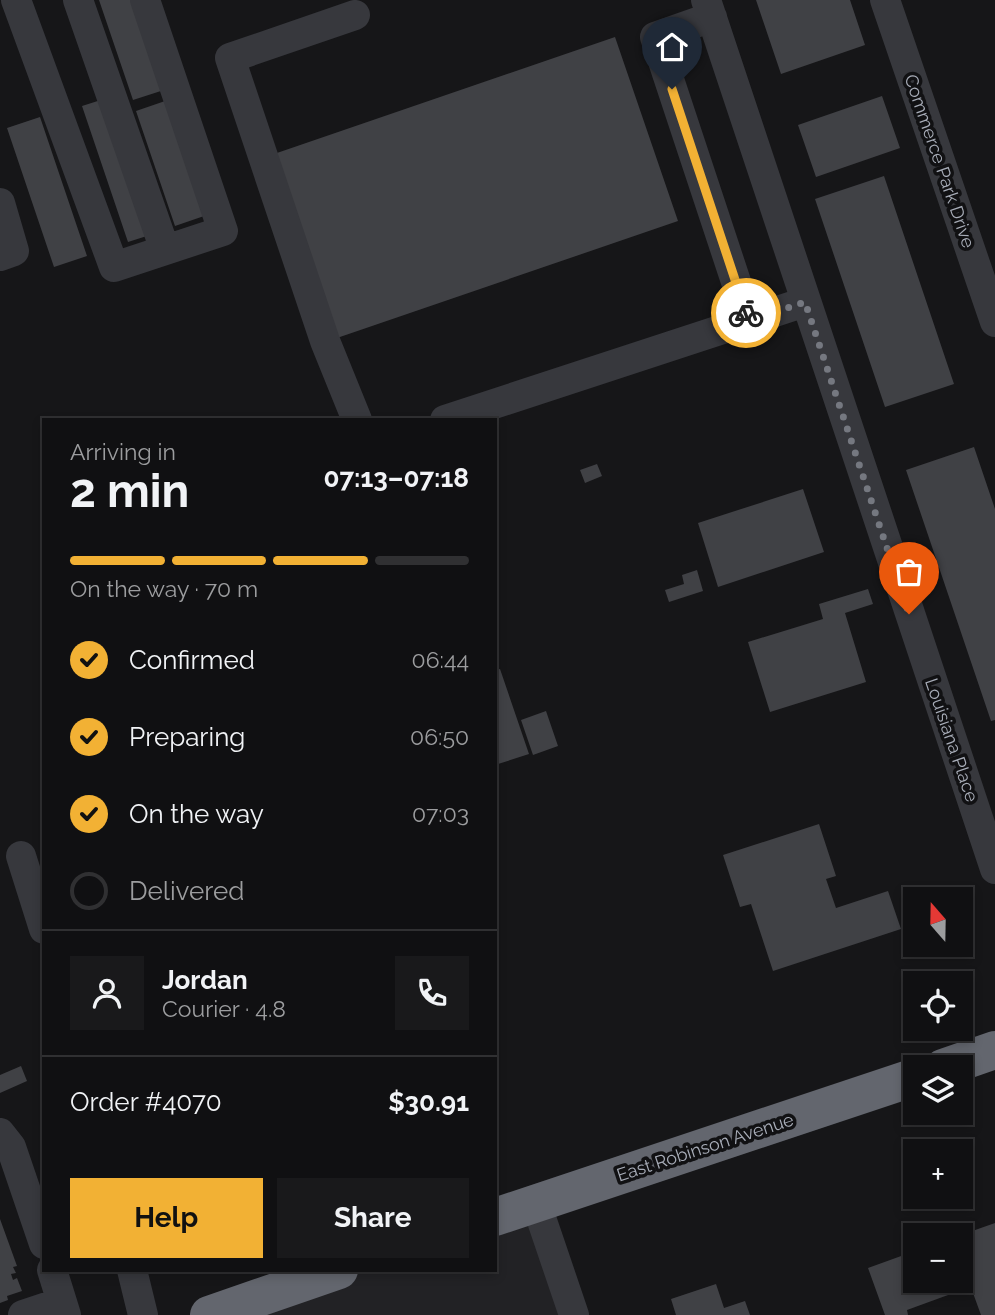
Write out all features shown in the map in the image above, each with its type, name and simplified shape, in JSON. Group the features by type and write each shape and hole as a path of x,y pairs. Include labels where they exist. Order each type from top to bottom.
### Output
{"highway":[{"path":"973,1058 995,1050"},
{"name":"East Robinson Avenue","path":"497,1216 903,1081"},
{"path":"209,1315 254,1308 335,1272"}],"street":[{"path":"16,0 114,267 223,231 145,0"},
{"path":"78,0 165,250"},
{"name":"Commerce Park Drive","path":"885,0 995,321"},
{"path":"709,9 655,37 749,321"},
{"name":"Louisiana Place","path":"709,9 995,869"},
{"path":"355,15 230,58 325,341 356,418"},
{"path":"0,203 14,251 0,256"},
{"path":"451,418 805,302"},
{"path":"21,856 42,923"},
{"path":"0,1133 11,1147 42,1238"},
{"path":"0,1173 29,1198"},
{"path":"536,1203 574,1315"},
{"path":"23,1315 64,1309 53,1272"},
{"path":"132,1272 143,1315"}],"shaded area":[{"path":"536,1203 574,1315 233,1315 337,1272 497,1272 497,1216"}],"building":[{"path":"99,0 134,0 164,90 133,100"},
{"path":"756,0 850,0 865,45 781,74"},
{"path":"615,37 678,221 337,338 274,154"},
{"path":"882,96 900,148 816,177 798,125"},
{"path":"104,99 150,235 128,242 82,106"},
{"path":"168,100 207,215 175,226 136,111"},
{"path":"40,117 87,256 54,267 7,128"},
{"path":"884,176 954,384 885,407 815,199"},
{"path":"974,447 995,509 995,720 991,721 906,470"},
{"path":"597,464 602,476 585,483 580,470"},
{"path":"803,489 824,552 718,587 698,523"},
{"path":"697,570 703,591 669,602 665,590 684,584 682,575"},
{"path":"868,589 873,604 845,613 866,682 770,712 748,642 823,619 819,604"},
{"path":"500,669 529,754 497,764 497,670"},
{"path":"546,711 558,746 533,755 521,720"},
{"path":"819,824 836,876 826,879 836,908 888,891 901,929 773,971 751,904 740,907 723,855"},
{"path":"21,1066 27,1081 0,1093 0,1075"},
{"path":"0,1219 17,1266 13,1267 16,1273 11,1274 13,1280 17,1278 22,1291 7,1296 8,1300 0,1303"},
{"path":"995,1223 995,1315 981,1315 973,1293 973,1231"},
{"path":"903,1255 903,1293 954,1293 907,1310 908,1315 885,1315 868,1268"},
{"path":"716,1284 724,1308 745,1301 750,1315 676,1315 671,1299"}],"way so far":[{"path":"746,313 749,321 805,302 909,614"}],"route":[{"path":"672,89 746,313"}]}
